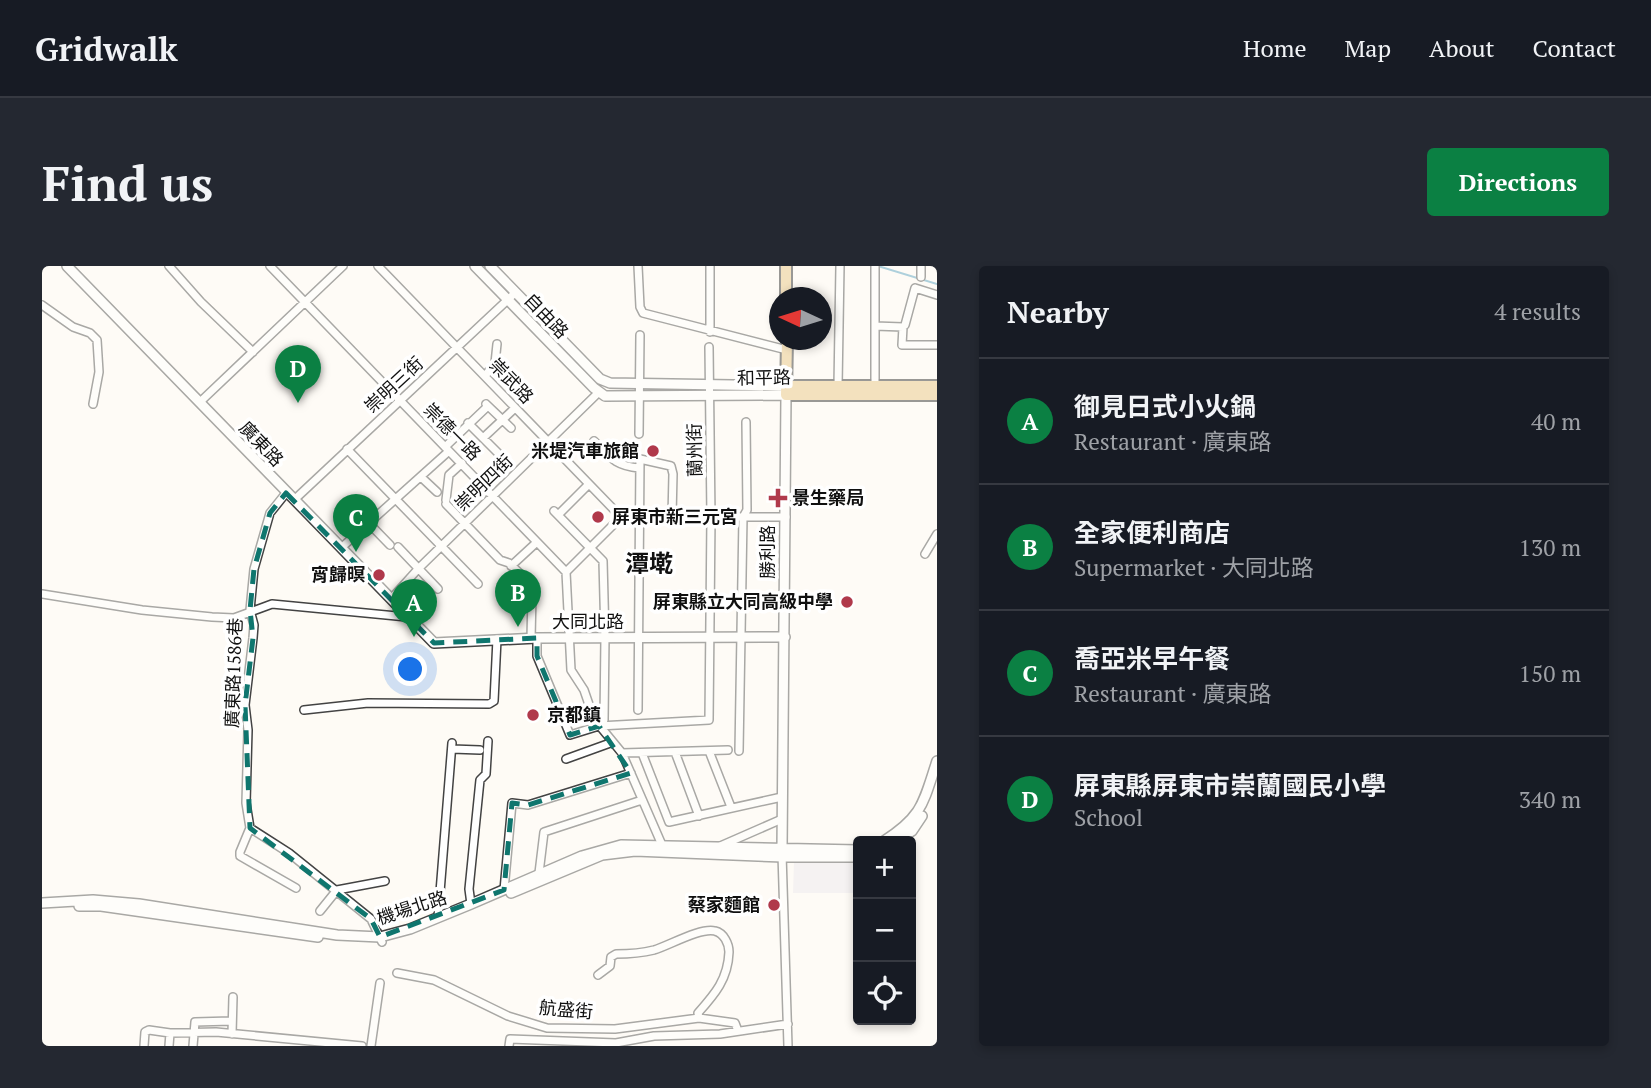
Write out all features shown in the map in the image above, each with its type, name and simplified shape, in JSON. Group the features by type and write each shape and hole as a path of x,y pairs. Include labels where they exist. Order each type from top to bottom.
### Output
{"main road":[{"path":"786,266 786,287"},
{"name":"勝利路","path":"786,391 787,350"},
{"name":"和平路","path":"786,391 838,386 875,391 937,386"},
{"name":"和平路","path":"786,391 875,391 937,395"}],"street":[{"name":"廣東路","path":"67,266 434,643"},
{"name":"崇德一路","path":"270,266 566,572"},
{"path":"200,402 343,266"},
{"name":"崇武路","path":"378,266 621,517"},
{"name":"自由路","path":"475,266 597,390"},
{"name":"自由路","path":"490,266 600,379"},
{"path":"639,266 640,307 643,313 710,332 769,342"},
{"path":"710,266 710,332"},
{"path":"838,386 840,266"},
{"path":"865,266 875,267 875,391"},
{"path":"921,266 921,278"},
{"path":"169,267 253,352"},
{"path":"905,325 915,288 937,295"},
{"name":"崇明三街","path":"250,610 254,569 270,513 400,402 516,292"},
{"path":"42,305 73,327 90,333 97,340 99,372 93,404"},
{"path":"875,326 903,327 902,345 937,345"},
{"path":"639,434 640,335"},
{"path":"485,376 495,363 497,344"},
{"name":"蘭州街","path":"600,726 709,720 709,347"},
{"name":"和平路","path":"600,379 610,383 709,384 786,391"},
{"name":"和平路","path":"597,390 605,396 640,397 709,397 786,391"},
{"name":"崇明四街","path":"391,599 463,524 549,442 597,390"},
{"name":"勝利路","path":"782,853 786,637 786,391"},
{"path":"341,548 421,477 487,404 511,428"},
{"path":"483,438 515,408"},
{"path":"739,751 743,517 747,510 746,422"},
{"path":"468,423 506,461"},
{"path":"594,441 616,462 626,467 639,463 671,466 672,517"},
{"path":"347,449 478,584"},
{"path":"462,463 449,475 446,502 463,524 500,560 531,584"},
{"path":"638,709 639,463"},
{"path":"421,477 437,492"},
{"path":"532,594 537,656 570,735 600,726 604,720 603,561 556,513 589,484"},
{"path":"354,508 438,589"},
{"path":"662,845 622,753 594,719 584,690 570,670 566,572 621,517 786,517"},
{"path":"925,554 937,534"},
{"path":"511,566 537,542"},
{"path":"42,594 142,610 212,617 234,618 250,610"},
{"name":"廣東路1586巷","path":"296,888 240,856 250,828 246,803 246,705 254,625 250,610 272,604 407,617"},
{"name":"大同北路","path":"434,643 534,638 786,637"},
{"path":"304,710 368,703 489,704 494,701 497,639"},
{"path":"471,904 469,889 479,789 480,780 486,774 488,741"},
{"path":"566,759 613,742"},
{"path":"438,917 452,746 480,750"},
{"path":"622,753 729,750"},
{"path":"709,751 731,807"},
{"path":"642,752 669,822 782,797"},
{"path":"675,752 699,816"},
{"path":"892,836 907,827 922,806 937,761"},
{"path":"504,890 512,803 528,805 631,773"},
{"path":"904,836 912,831 926,809 937,778"},
{"path":"539,873 544,832 642,800"},
{"path":"717,851 782,819"},
{"path":"250,828 289,853 372,919 381,939"},
{"name":"機場北路","path":"42,903 104,901 381,939 582,856 621,845 662,845 717,851"},
{"path":"782,853 853,850"},
{"name":"機場北路","path":"42,909 101,906 286,934 381,939 438,924 602,855 635,851 782,853"},
{"path":"782,853 853,856"},
{"path":"782,853 788,1046"},
{"path":"320,911 337,890 385,881"},
{"path":"598,975 607,969 611,957 616,954 652,951 704,931 715,930 728,943 725,977 698,1013 699,1018"},
{"name":"航盛街","path":"397,973 434,980 508,1016 547,1028 615,1029 699,1018 735,1023 738,1031"},
{"path":"371,1046 380,983"},
{"path":"232,1034 233,997"},
{"path":"193,1046 195,1022 231,1021"},
{"path":"215,1032 216,1023"},
{"path":"509,1046 510,1039 616,1045 654,1036 738,1031 788,1024"},
{"path":"144,1046 145,1032 149,1030 170,1033 215,1032 362,1046"},
{"path":"169,1046 170,1033"}],"highlighted area":[{"path":"286,493 434,643 537,638 537,656 570,735 599,726 631,773 528,805 512,803 504,890 380,937 371,919 250,828 245,705 253,638 250,610 254,569 270,513"}],"shaded area":[{"path":"853,860 853,893 793,893 794,861"}],"waterway":[{"path":"878,266 937,284"}],"place":[{"name":"屏東縣屏東市崇蘭國民小學","path":"298,403"},
{"name":"米堤汽車旅館","path":"653,451"},
{"name":"景生藥局","path":"778,498"},
{"name":"屏東市新三元宮","path":"598,517"},
{"name":"喬亞米早午餐","path":"356,552"},
{"name":"宵歸暝","path":"379,575"},
{"name":"屏東縣立大同高級中學","path":"847,602"},
{"name":"全家便利商店","path":"518,627"},
{"name":"御見日式小火鍋","path":"414,637"},
{"name":"京都鎮","path":"533,715"},
{"name":"蔡家麵館","path":"774,905"}],"district":[{"name":"潭墘","path":"649,564"}]}
